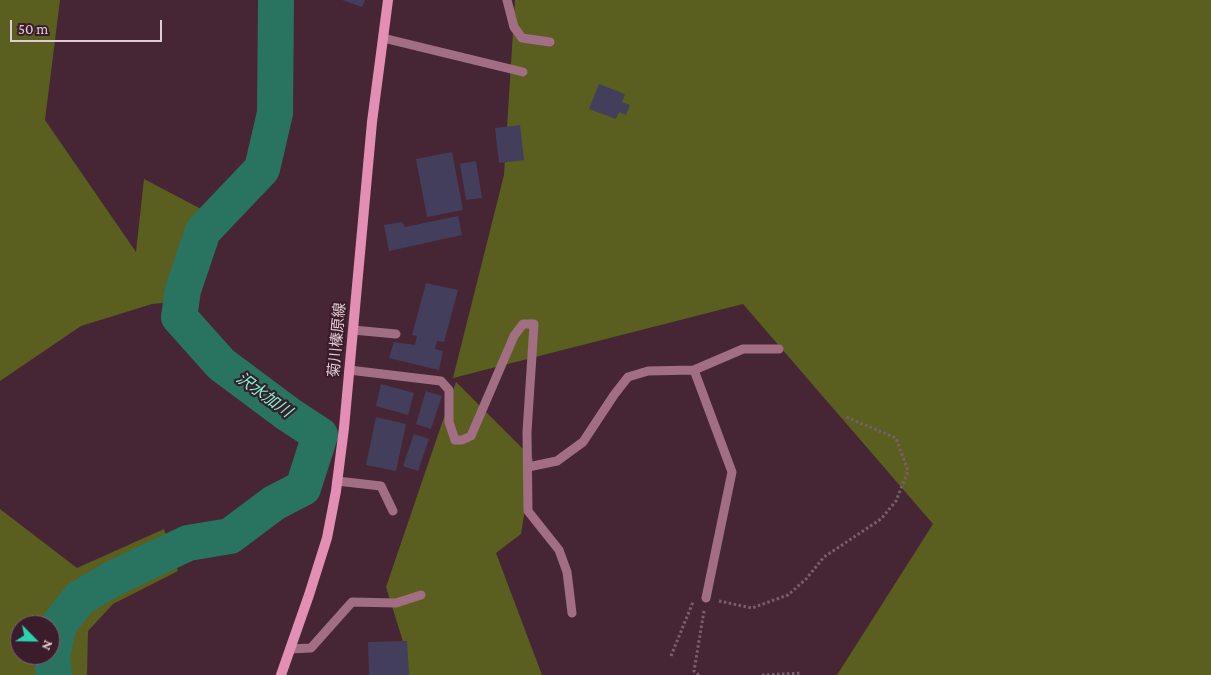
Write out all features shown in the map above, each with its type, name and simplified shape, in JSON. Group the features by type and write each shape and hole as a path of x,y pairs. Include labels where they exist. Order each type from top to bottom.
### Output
{"main road":[{"name":"菊川榛原線","path":"281,675 327,538 337,481 350,370 372,122 388,0"}],"lane":[{"path":"507,0 514,27 522,38 550,42"},
{"path":"383,38 523,72"},
{"path":"350,370 441,381 449,390 449,422 455,440 462,440 471,436 514,336 522,324 534,324 528,432 528,511 559,550 567,572 572,613"},
{"path":"353,330 396,334"},
{"path":"528,467 558,461 583,442 628,377 648,371 694,370 743,350 779,349"},
{"path":"694,370 732,472 706,598"},
{"path":"337,481 382,486 393,512"},
{"path":"290,649 311,648 352,602 396,603 421,594"}],"path":[{"path":"670,656 695,598 706,598 752,608 788,595 806,580 824,557 881,519 896,501 908,471 896,438 846,417"},
{"path":"699,675 694,671 706,598"},
{"path":"762,675 802,673"}],"green space":[{"path":"0,0 60,0 45,120 136,252 144,179 224,221 194,300 152,304 81,326 0,381"},
{"path":"515,0 1211,0 1211,675 837,675 933,524 743,304 453,378 504,175"},
{"path":"456,382 533,459 521,534 496,553 542,675 407,675 405,648 386,587"},
{"path":"0,509 77,568 164,529 178,571 113,604 88,631 87,675 0,675"}],"building":[{"path":"342,0 365,0 362,7"},
{"path":"599,84 625,94 622,102 630,105 626,115 619,112 616,119 589,109"},
{"path":"520,125 524,160 499,163 495,128"},
{"path":"452,152 463,210 427,217 416,159"},
{"path":"476,161 482,198 466,200 460,164"},
{"path":"458,216 462,235 389,251 384,225 402,222 405,227"},
{"path":"426,283 458,290 444,342 437,341 435,349 443,351 439,370 389,358 394,342 415,345 417,336 412,335"},
{"path":"381,384 414,393 408,415 376,406"},
{"path":"426,391 442,396 431,429 416,424"},
{"path":"376,417 406,424 396,471 366,465"},
{"path":"414,434 429,439 418,471 403,466"},
{"path":"407,641 409,675 369,675 368,642"}],"waterway":[{"name":"沢水加川","path":"54,675 52,656 59,624 80,598 114,578 188,543 230,536 274,503 303,488 320,435 288,414 221,364 179,317 183,290 203,231 262,169 275,113 276,0"}]}
